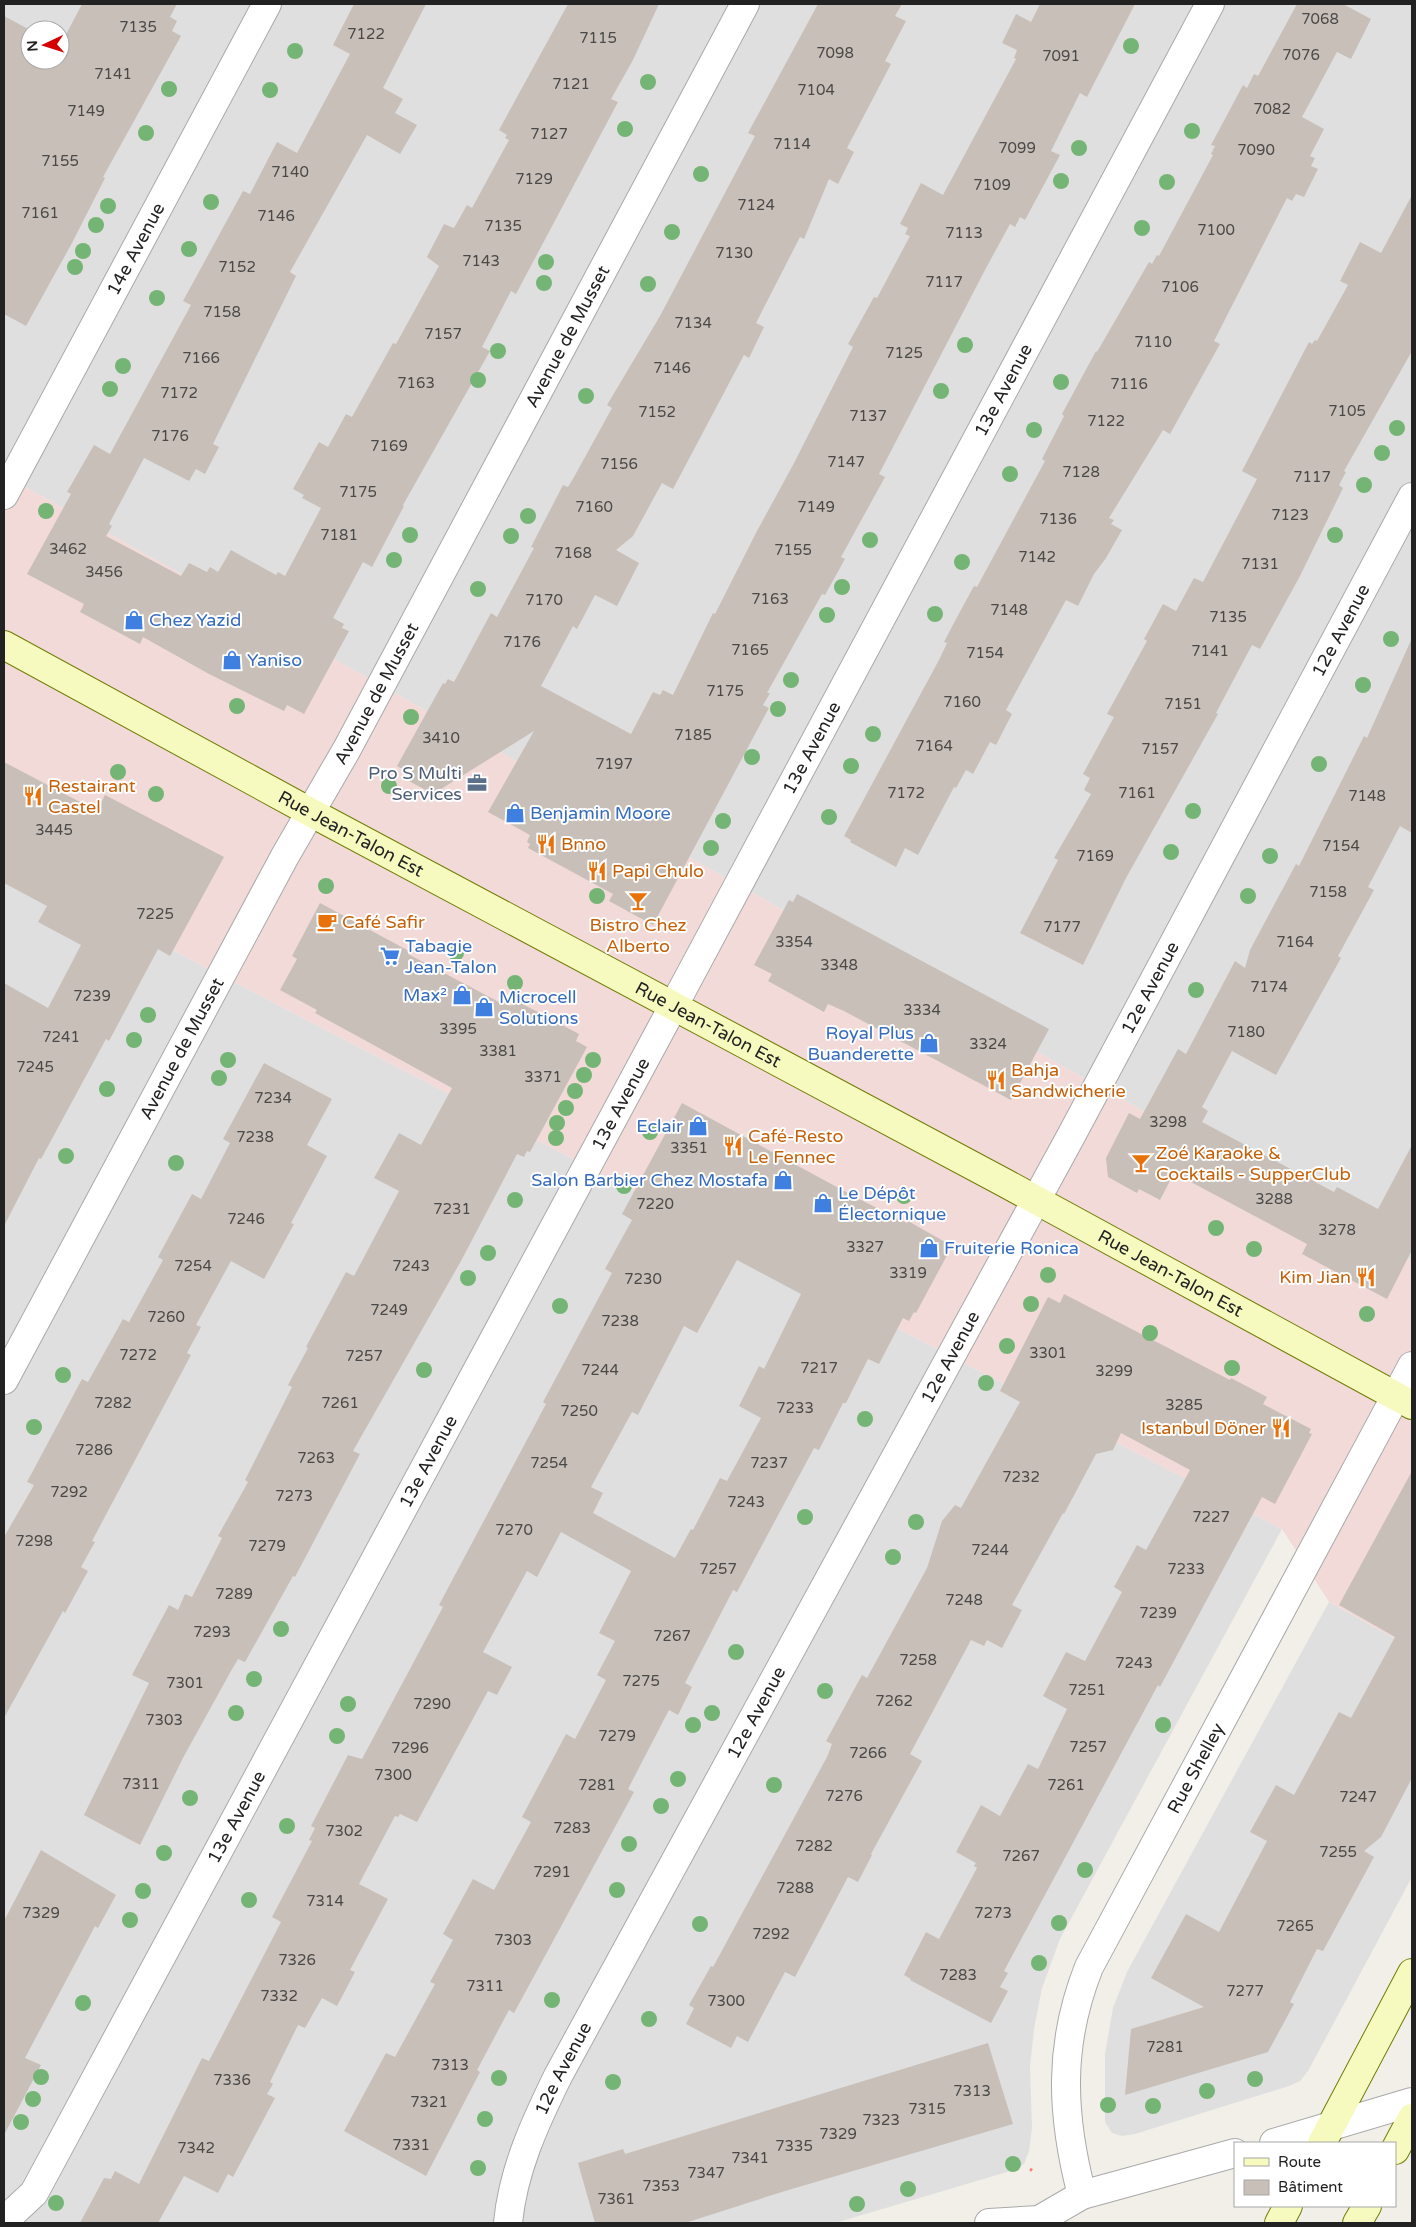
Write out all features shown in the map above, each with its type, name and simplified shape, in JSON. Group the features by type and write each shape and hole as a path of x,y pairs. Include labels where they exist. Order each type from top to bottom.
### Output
{"main road":[{"name":"Rue Jean-Talon Est","path":"4,645 310,812 1036,1200 1405,1401"},
{"path":"1326,2135 1412,1973"},
{"path":"1396,2148 1412,2118"},
{"path":"1279,2223 1287,2207"},
{"path":"1357,2223 1366,2207"}],"street":[{"name":"14e Avenue","path":"4,495 267,4"},
{"name":"Avenue de Musset","path":"4,1380 310,812 352,740 745,4"},
{"name":"13e Avenue","path":"4,2221 34,2193 674,1006 1210,4"},
{"name":"12e Avenue","path":"508,2223 521,2160 537,2118 554,2084 1036,1200 1412,497"},
{"name":"Rue Shelley","path":"1082,2194 1072,2155 1067,2124 1066,2092 1070,2032 1077,1997 1089,1966 1405,1401 1412,1366"},
{"path":"1280,2142 1326,2135 1412,2102"},
{"path":"989,2223 1040,2220 1082,2194 1234,2153"}],"shaded area":[{"path":"4,4 1412,4 1412,1261 4,475"},
{"path":"4,475 1412,1261 1412,1648 1329,1602 1282,1529 4,862"},
{"path":"4,862 1282,1529 1060,1939 1042,1988 1034,2029 1030,2067 1032,2128 1029,2151 1024,2164 1014,2170 835,2223 22,2223 4,2201"},
{"path":"1329,1602 1412,1648 1412,1877 1308,2071 1300,2081 1135,2134 1122,2136 1112,2133 1105,2122 1105,2054 1113,2008 1127,1972"}],"building":[{"path":"82,4 177,4 170,17 177,21 172,31 181,36 103,177 105,178 72,243 26,326 4,314 4,16 20,25 20,70 70,70 70,27"},
{"path":"354,4 426,4 383,88 403,99 395,113 417,125 400,154 367,135 290,272 296,276 213,444 219,447 205,474 196,469 189,481 144,458 109,524 112,526 106,536 181,576 189,563 207,572 210,567 218,572 231,550 276,575 278,572 285,576 321,508 302,498 304,495 293,489 319,442 328,447 346,414 352,417 393,343 396,344 439,266 427,257 444,224 454,228 467,205 472,208 509,140 505,138 507,135 499,130 568,4 659,4 633,60 611,99 618,102 516,294 511,291 482,347 490,351 403,505 372,567 363,562 333,618 344,624 342,628 349,631 304,714 287,705 284,711 209,674 143,637 140,644 80,612 84,604 27,574 71,494 67,492 94,445 110,454 191,305 183,301 243,191 250,194 277,142 297,153 350,54 333,45"},
{"path":"818,4 902,4 895,16 906,21 885,61 891,64 847,148 854,152 838,184 829,179 804,239 800,237 756,323 764,327 749,358 744,355 673,489 662,483 633,536 616,550 639,563 617,606 595,595 577,629 573,626 541,686 631,734 653,692 660,695 663,690 673,695 713,613 715,614 853,347 848,344 874,297 877,298 910,236 905,234 908,228 900,224 921,183 943,195 1016,59 1014,58 1017,50 1002,43 1016,14 1031,22 1040,4 1135,4 1087,97 1080,93 1051,151 1060,155 1025,220 1020,217 1015,227 1010,224 985,270 879,474 885,477 841,557 845,559 825,595 822,594 767,693 770,693 763,705 769,708 653,925 609,901 613,894 528,848 530,844 527,842 530,835 488,812 534,731 433,794 407,780 411,774 397,766 443,683 445,684 448,679 454,682 491,613 497,617 534,548 531,547 563,485 568,487 612,408 607,405 660,316 755,136 748,133"},
{"path":"1297,4 1343,4 1371,19 1351,59 1337,52 1302,117 1324,129 1310,156 1315,158 1311,166 1318,169 1304,197 1296,194 1292,201 1287,198 1214,341 1220,344 1170,434 1163,430 1109,518 1114,520 1111,524 1122,530 1106,558 1094,574 1078,606 1066,600 1006,710 1012,714 996,745 990,742 973,774 966,770 956,788 954,787 918,855 905,848 896,867 850,842 851,840 844,836 940,658 947,643 944,642 956,619 974,586 977,587 1045,461 1042,459 1064,416 1062,414 1096,351 1149,262 1152,264 1157,255 1159,256 1213,155 1211,154 1215,146 1211,145 1243,85 1247,88 1254,74 1258,76"},
{"path":"1412,195 1412,351 1344,471 1346,472 1339,485 1343,488 1300,576 1260,649 1252,645 1216,713 1218,714 1126,878 1083,965 1020,933 1058,860 1054,858 1091,794 1084,790 1090,778 1083,774 1114,717 1107,714 1147,641 1144,639 1163,604 1176,611 1194,578 1203,582 1257,479 1242,471 1309,342 1312,344 1315,340 1317,341 1348,285 1340,281 1360,242 1381,253"},
{"path":"1412,638 1412,833 1400,826 1368,887 1374,890 1338,956 1341,958 1276,1075 1232,1051 1202,1107 1208,1111 1202,1122 1334,1192 1337,1187 1378,1209 1412,1145 1412,1250 1387,1299 1302,1254 1307,1244 1174,1173 1160,1200 1139,1189 1137,1193 1108,1177 1106,1158 1129,1113 1140,1119 1178,1049 1186,1054 1235,961 1245,968 1250,950 1296,864 1299,866 1364,736 1367,738"},
{"path":"4,762 97,811 105,795 224,857 170,956 158,949 109,1041 106,1039 41,1159 39,1158 4,1226 4,983 48,1008 81,945 38,922 47,906 4,883"},
{"path":"797,894 1049,1029 1011,1100 844,1011 828,1004 824,1012 768,981 772,974 754,965 789,900 793,902"},
{"path":"320,903 409,951 408,954 499,1002 500,1000 511,1006 515,1000 579,1034 576,1041 587,1047 530,1152 527,1151 524,1157 517,1154 461,1261 353,1451 360,1454 295,1577 293,1576 245,1662 238,1659 231,1671 184,1756 140,1845 84,1815 149,1683 132,1675 169,1605 178,1610 185,1594 192,1597 222,1538 218,1536 248,1482 245,1480 292,1387 288,1385 308,1348 306,1347 346,1272 354,1276 399,1191 374,1178 399,1133 421,1145 452,1088 315,1013 317,1010 280,990 297,959 292,956"},
{"path":"264,1063 332,1099 307,1145 327,1156 291,1223 294,1224 264,1279 231,1261 196,1325 201,1327 187,1353 191,1355 92,1541 95,1542 81,1567 88,1571 65,1613 63,1611 4,1718 4,1537 34,1485 27,1482 82,1379 88,1382 123,1319 129,1322 163,1260 158,1257 192,1194 201,1199 230,1143 223,1139"},
{"path":"682,1103 859,1199 907,1223 908,1221 952,1246 916,1313 914,1312 909,1321 903,1318 879,1364 868,1359 819,1450 814,1448 737,1592 733,1590 685,1683 692,1687 678,1715 669,1710 628,1789 634,1792 514,2013 509,2010 477,2070 480,2072 426,2176 344,2131 386,2053 395,2057 435,1984 430,1982 453,1940 443,1934 473,1879 494,1890 531,1822 522,1817 566,1734 575,1739 606,1680 597,1675 615,1641 599,1633 631,1571 561,1532 537,1577 527,1571 483,1652 512,1667 497,1695 488,1691 417,1822 400,1814 398,1817 395,1816 359,1884 388,1899 350,1970 355,1972 337,2006 322,1998 305,2028 298,2025 270,2082 273,2084 267,2094 275,2098 233,2177 228,2174 218,2193 184,2176 158,2223 80,2223 104,2178 111,2179 115,2171 139,2184 202,2058 209,2061 281,1922 272,1917 312,1841 309,1840 315,1828 311,1826 348,1755 362,1759 443,1607 439,1605 546,1404 543,1402 612,1273 605,1269 632,1220 622,1214","holes":["737,1260 801,1294 764,1369 759,1366 739,1406 761,1418 727,1481 720,1478 693,1530 691,1529 675,1558 593,1513 603,1493 591,1487 632,1412 638,1415 684,1326 697,1333"]},
{"path":"1064,1294 1230,1380 1231,1378 1267,1397 1263,1404 1311,1429 1309,1433 1312,1434 1275,1504 1262,1497 1160,1687 1158,1685 1004,1971 1008,1973 1000,1987 1008,1991 991,2023 904,1975 926,1932 939,1939 977,1868 974,1866 976,1863 956,1852 981,1805 1000,1816 1028,1764 1038,1769 1067,1709 1043,1696 1066,1652 1085,1661 1122,1592 1114,1587 1137,1545 1146,1550 1190,1470 1121,1433 1113,1450 1096,1454 1012,1605 1022,1610 1002,1648 987,1640 984,1646 971,1640 910,1754 922,1761 871,1854 858,1882 848,1877 795,1977 785,1972 748,2042 737,2036 731,2048 686,2024 694,2008 689,2005 711,1966 713,1967 827,1757 832,1744 826,1741 862,1675 867,1678 927,1568 942,1521 955,1505 961,1508 1020,1402 1000,1391 1048,1297 1060,1303"},
{"path":"1412,1471 1412,1778 1381,1837 1364,1851 1374,1857 1323,1951 1317,1949 1290,2002 1294,2004 1268,2052 1125,2095 1131,2029 1204,2007 1151,1978 1186,1914 1219,1932 1267,1841 1250,1832 1276,1785 1294,1795 1339,1712 1351,1718 1395,1637 1339,1605"},
{"path":"41,1850 116,1895 98,1928 95,1926 25,2058 41,2065 4,2135 4,1921"},
{"path":"988,2043 1013,2124 785,2191 685,2223 595,2223 578,2163 623,2149 625,2154"}],"place":[{"name":"Chez Yazid","path":"134,620"},
{"name":"Yaniso","path":"232,660"},
{"name":"Pro S Multi Services","path":"477,783"},
{"name":"Restairant Castel","path":"33,796"},
{"name":"Benjamin Moore","path":"515,813"},
{"name":"Bnno","path":"546,844"},
{"name":"Papi Chulo","path":"597,871"},
{"name":"Bistro Chez Alberto","path":"638,901"},
{"name":"Café Safir","path":"327,922"},
{"name":"Tabagie Jean-Talon","path":"390,956"},
{"name":"Max²","path":"462,995"},
{"name":"Microcell Solutions","path":"484,1007"},
{"name":"Royal Plus Buanderette","path":"929,1043"},
{"name":"Bahja Sandwicherie","path":"996,1080"},
{"name":"Eclair","path":"698,1126"},
{"name":"Café-Resto Le Fennec","path":"733,1146"},
{"name":"Zoé Karaoke & Cocktails - SupperClub","path":"1141,1163"},
{"name":"Salon Barbier Chez Mostafa","path":"783,1180"},
{"name":"Le Dépôt Électornique","path":"823,1203"},
{"name":"Fruiterie Ronica","path":"929,1248"},
{"name":"Kim Jian","path":"1366,1277"},
{"name":"Istanbul Döner","path":"1281,1428"}]}
